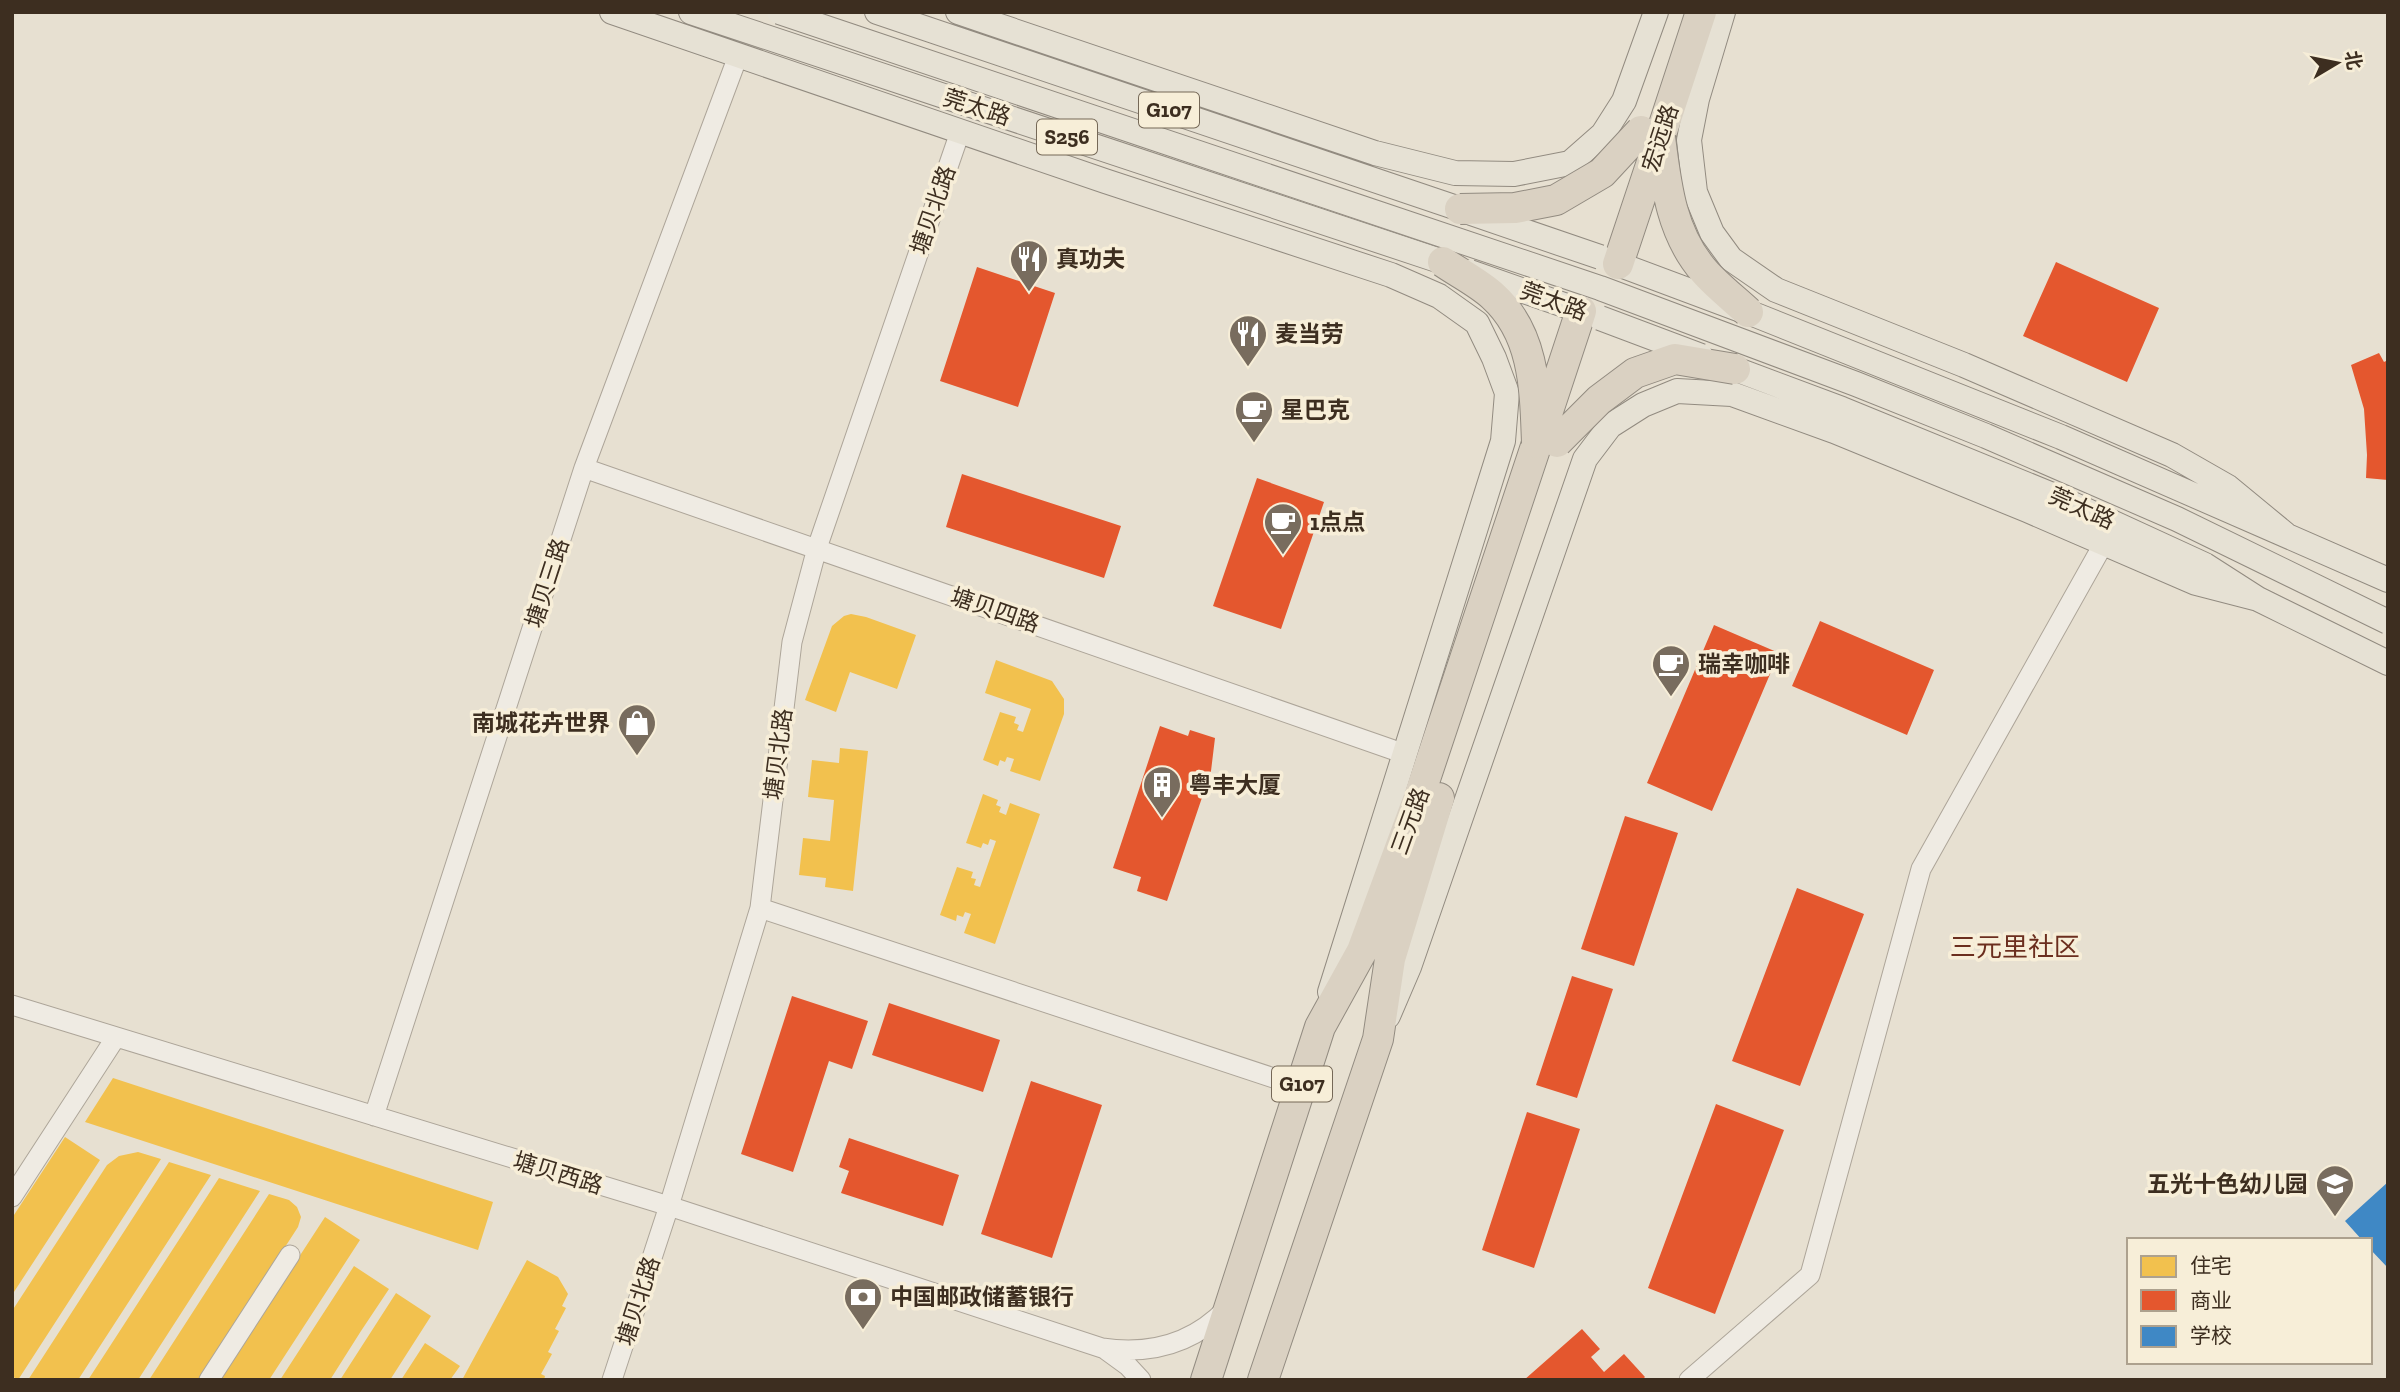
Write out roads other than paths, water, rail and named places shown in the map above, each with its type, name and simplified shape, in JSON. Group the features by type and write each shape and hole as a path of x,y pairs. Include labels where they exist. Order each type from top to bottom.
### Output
{"highway":[{"name":"宏远路","path":"1609,260 1650,134 1680,12"},
{"name":"宏远路","path":"1650,134 1701,12"},
{"path":"1460,209 1515,208 1556,200 1602,173 1650,134 1682,238 1703,271 1748,312"},
{"name":"三元路","path":"1263,1380 1378,1039 1390,959 1429,798 1609,260"},
{"path":"1443,262 1493,296 1521,332 1535,381 1547,443 1634,373 1675,359 1735,369"},
{"name":"三元路","path":"1206,1380 1320,1027 1362,951 1429,798"}],"main road":[{"path":"612,12 960,132 1391,275 1439,296 1477,323 1494,358 1523,389 1560,408 1602,414 1643,405 1677,391 1732,394 1847,436 2196,583 2258,599"},
{"name":"莞太路","path":"691,12 1443,262 1842,409 2055,496 2205,565 2258,599 2388,663"},
{"path":"779,12 1600,288 1856,384 1986,436 2178,519 2388,622"},
{"name":"G107","path":"877,12 1609,260"},
{"path":"958,12 1285,124 1375,153 1442,170 1455,173 1514,174 1570,163 1612,161 1653,173 1687,198 1731,258 1776,290 1964,365 2172,455 2228,487 2285,534"},
{"path":"1320,1027 1503,441 1507,393 1477,321 1472,281 1480,241 1501,205 1532,179 1570,163 1603,134 1624,101 1656,12"},
{"path":"1378,1039 1409,967 1585,459 1610,426 1679,384 1706,353 1721,314 1723,273 1712,233 1695,192 1689,140 1697,99 1723,12"},
{"path":"1609,260 1748,312 2061,437 2388,580"}],"street":[{"name":"塘贝三路","path":"374,1116 584,468 738,56"},
{"name":"塘贝北路","path":"612,1380 669,1206 760,908 780,723 792,642 817,548 960,132"},
{"name":"塘贝四路","path":"584,468 1405,754"},
{"path":"1689,1380 1810,1275 1921,869 2104,543"},
{"path":"760,908 1301,1087"},
{"name":"塘贝西路","path":"12,1005 669,1206 1102,1348"},
{"path":"12,1196 116,1037"},
{"path":"209,1380 290,1255"},
{"path":"1102,1348 1137,1351 1171,1345 1204,1329 1230,1306"},
{"path":"1102,1348 1128,1366 1141,1380"}],"place":[{"name":"真功夫","path":"1029,293"},
{"name":"麦当劳","path":"1248,368"},
{"name":"星巴克","path":"1254,444"},
{"name":"1点点","path":"1283,556"},
{"name":"瑞幸咖啡","path":"1671,698"},
{"name":"南城花卉世界","path":"637,757"},
{"name":"粤丰大厦","path":"1162,819"},
{"name":"五光十色幼儿园","path":"2335,1218"},
{"name":"中国邮政储蓄银行","path":"863,1331"}],"district":[{"name":"三元里社区","path":"2015,947"}]}
